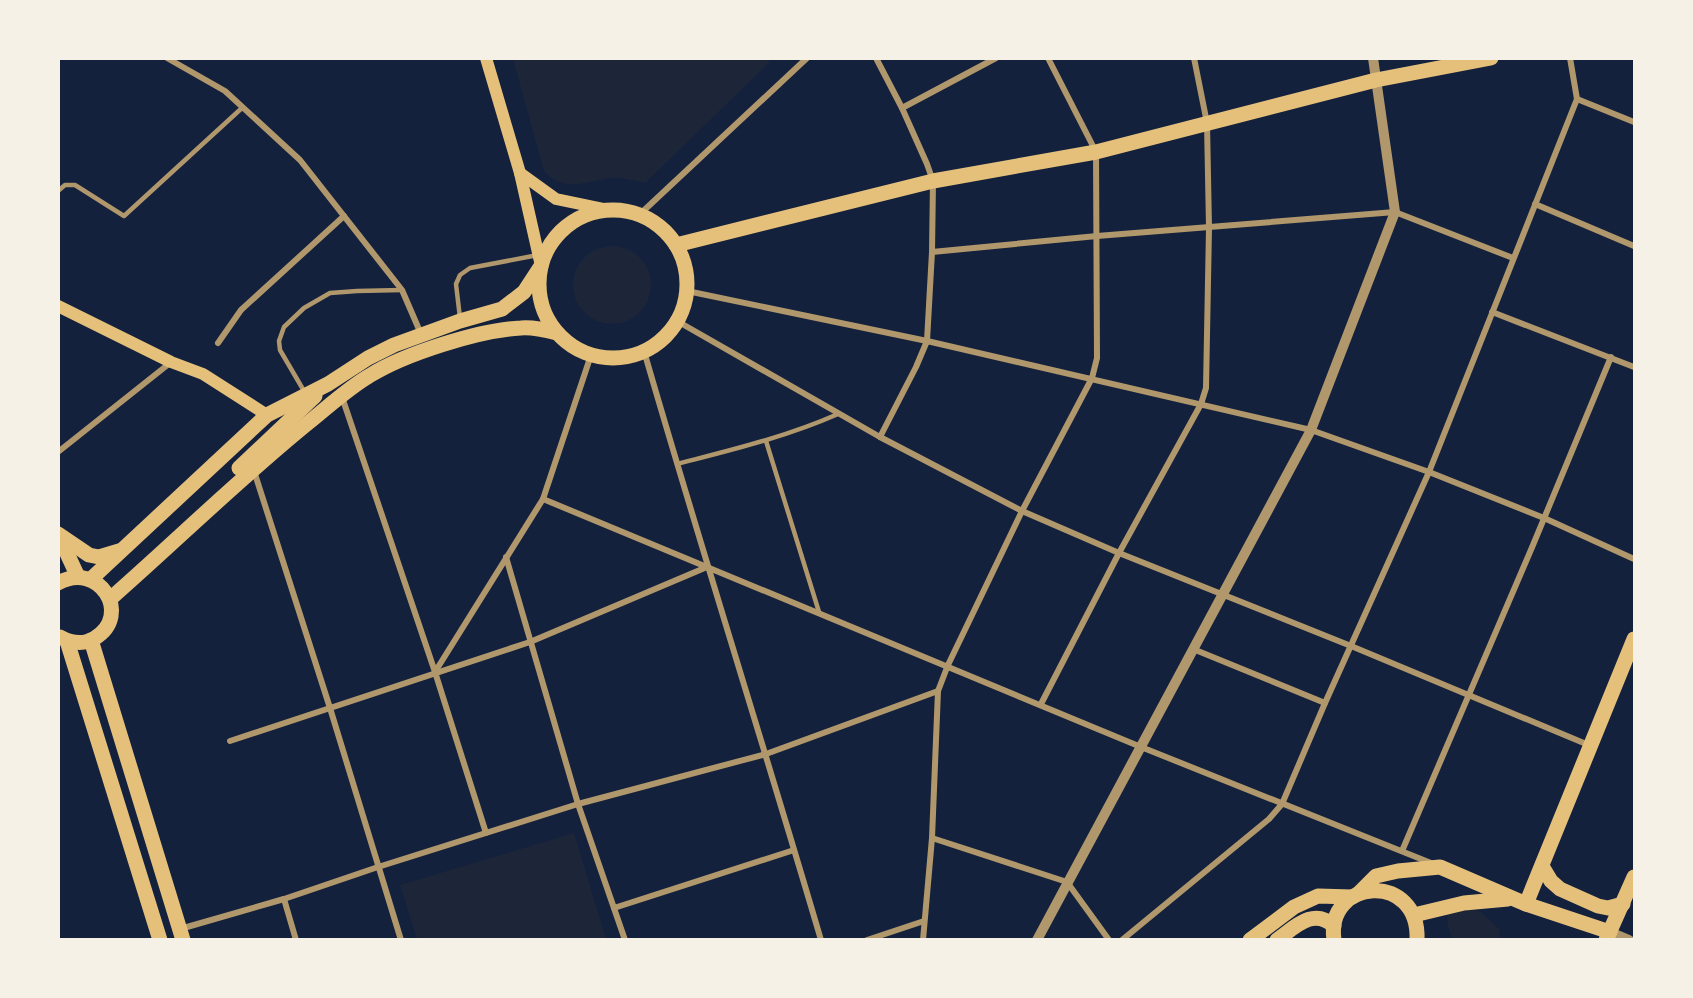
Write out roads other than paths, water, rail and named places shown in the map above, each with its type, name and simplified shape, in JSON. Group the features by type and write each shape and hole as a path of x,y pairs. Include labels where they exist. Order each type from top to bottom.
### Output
{"main road":[{"path":"486,58 520,173 539,261 539,290 544,313 557,333 572,346 591,355 609,358 627,357 644,351 663,339 677,321 684,306 687,291 682,259 676,245 666,232 639,215 556,199 520,173"},
{"path":"676,245 933,181 1096,152 1376,80 1491,58"},
{"path":"84,578 122,550 267,415 328,384 368,358 394,345 501,309 524,292 539,261 565,227 586,215 609,210"},
{"path":"58,306 171,362 203,374 267,415"},
{"path":"195,512 253,461 370,375 401,360 456,341 500,331 521,328 557,333"},
{"path":"110,599 172,544 328,384"},
{"path":"58,535 88,555 99,557 122,550"},
{"path":"58,535 84,578"},
{"path":"58,583 68,578 84,578 99,584 110,599 111,616 98,636 83,642 62,639 160,939"},
{"path":"1526,904 1635,639"},
{"path":"91,640 181,934"},
{"path":"1542,866 1551,881 1560,889 1598,906 1608,908 1623,904"},
{"path":"1250,939 1294,908 1318,896 1376,876 1398,871 1440,867 1608,936 1635,877"},
{"path":"1334,933 1337,915 1343,904 1376,876"},
{"path":"1318,896 1355,895 1371,890 1397,895 1414,915 1418,928 1417,939"},
{"path":"1414,915 1464,903 1511,898"},
{"path":"1277,939 1309,919 1327,920 1334,933"}],"street":[{"path":"166,58 225,91 300,160 402,290 422,334"},
{"path":"639,215 807,58"},
{"path":"876,58 902,108 933,181 927,341 880,437"},
{"path":"902,108 996,58"},
{"path":"923,939 932,838 938,691 948,665 1022,511 1092,378 1097,358 1096,152 1048,58"},
{"path":"1041,704 1201,404 1206,388 1209,228 1207,123 1194,58"},
{"path":"1037,939 1311,430 1395,212 1373,58"},
{"path":"1122,939 1269,819 1282,804 1429,472 1577,99 1570,58"},
{"path":"1577,99 1635,122"},
{"path":"1535,204 1635,246"},
{"path":"932,252 1395,212 1513,258"},
{"path":"218,343 241,310 344,216"},
{"path":"687,291 927,341 1311,430 1429,472 1544,518 1635,559"},
{"path":"1492,312 1635,367"},
{"path":"677,321 838,414 1022,511 1119,554 1351,646 1591,746"},
{"path":"644,351 707,567 821,939"},
{"path":"435,672 543,499 591,355"},
{"path":"1402,851 1470,695 1611,357"},
{"path":"58,452 171,362"},
{"path":"342,396 435,672 486,833"},
{"path":"253,461 401,939"},
{"path":"543,499 948,665 1141,747 1440,867"},
{"path":"506,557 578,804 625,939"},
{"path":"230,741 530,642 707,567"},
{"path":"1193,650 1325,703"},
{"path":"181,934 378,867 578,804 766,754 938,691"},
{"path":"932,838 1067,882 1109,939"},
{"path":"614,909 795,850"},
{"path":"284,899 297,939"},
{"path":"867,939 924,921"},
{"path":"1608,936 1629,939"}],"lane":[{"path":"58,191 66,185 75,185 124,216 243,107"},
{"path":"460,321 456,284 459,275 470,268 539,261"},
{"path":"306,395 280,350 279,341 284,327 304,308 330,293 402,290"},
{"path":"677,464 766,441 838,414"},
{"path":"766,441 819,612"}]}
